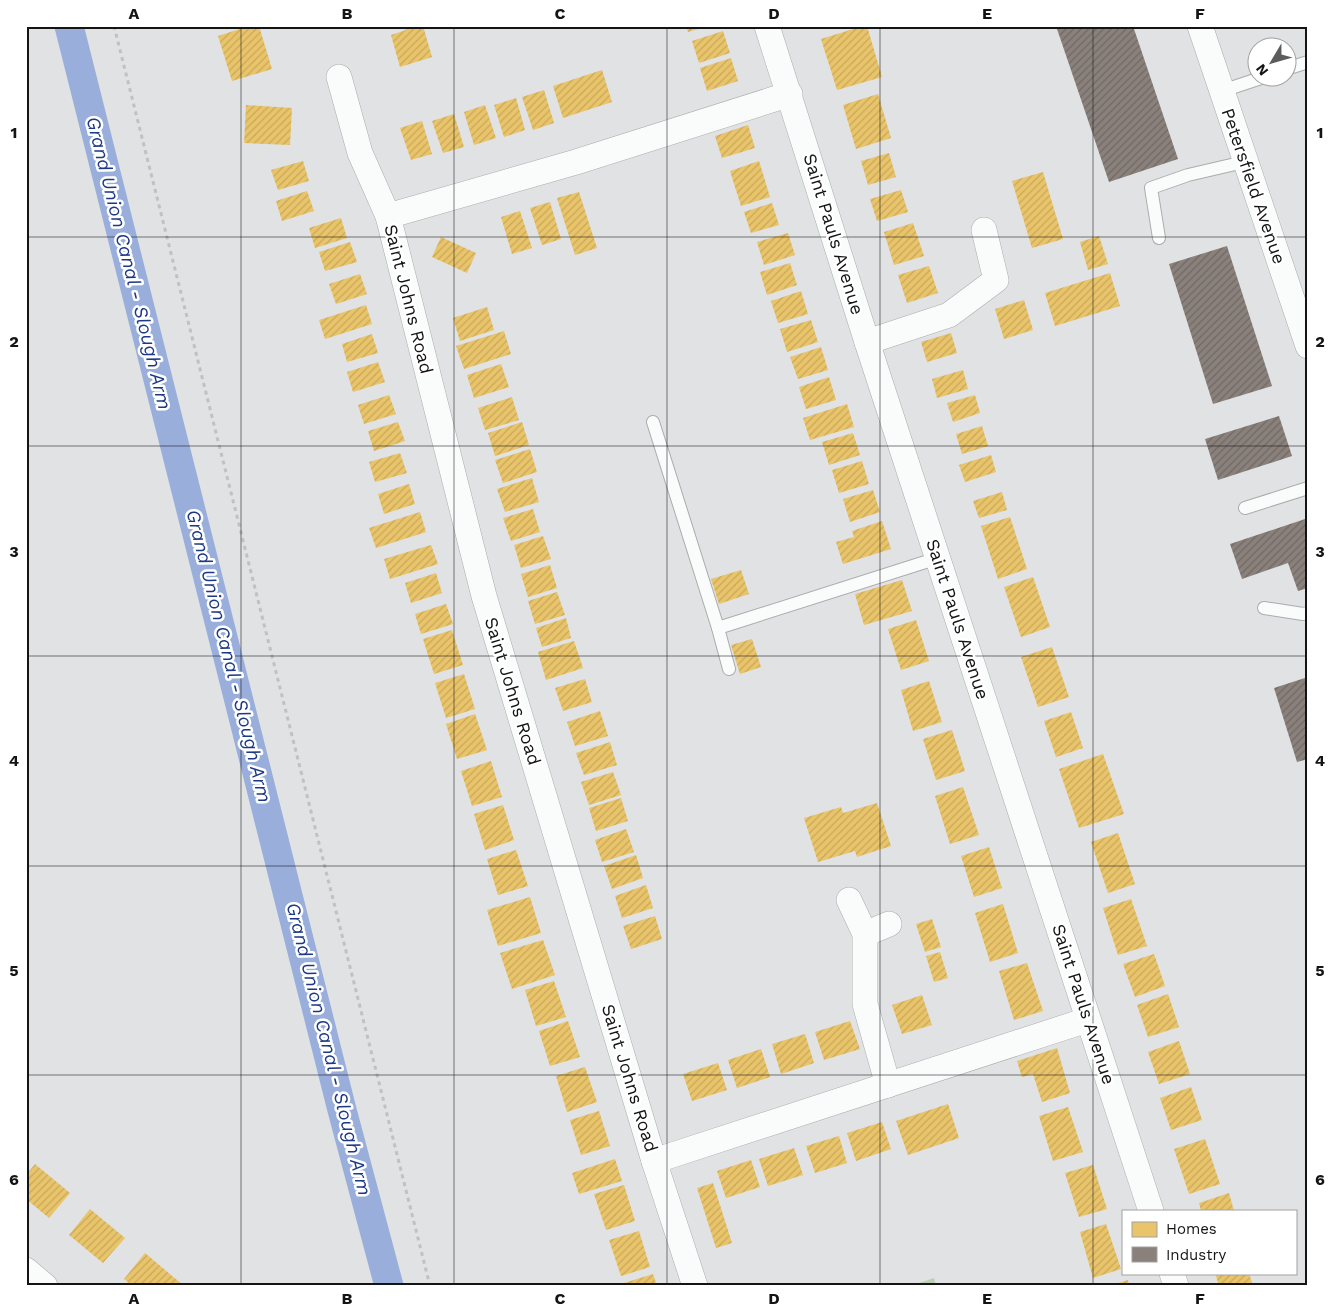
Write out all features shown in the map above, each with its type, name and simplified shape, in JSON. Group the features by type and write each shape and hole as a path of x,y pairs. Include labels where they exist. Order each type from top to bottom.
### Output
{"street":[{"name":"Saint Pauls Avenue","path":"768,26 867,342 1040,864 1087,1020 1151,1210"},
{"name":"Petersfield Avenue","path":"1200,26 1244,162 1308,346"},
{"name":"Saint Johns Road","path":"339,77 360,154 388,216 484,596 654,1161 695,1286"},
{"name":"Saint Johns Road","path":"388,216 576,162 790,94"},
{"path":"867,342 949,315 996,280 984,230"},
{"path":"849,900 865,934 865,1004 888,1085"},
{"path":"865,934 889,924"},
{"name":"Saint Johns Road","path":"654,1161 1087,1020"},
{"path":"26,1270 45,1286"},
{"path":"1172,1274 1176,1286"}],"lane":[{"path":"1296,66 1308,62"},
{"path":"1222,91 1246,83"},
{"path":"1159,238 1151,188 1188,175 1244,162"},
{"path":"653,422 718,628 729,669"},
{"path":"1246,508 1308,488"},
{"path":"718,628 938,558"},
{"path":"1264,608 1303,614 1308,613"}],"path":[{"path":"114,26 430,1286"}],"green space":[{"path":"934,1278 936,1286 910,1286"}],"building: Homes":[{"path":"249,26 259,26 272,69 232,81 218,36"},
{"path":"405,26 423,26 432,57 400,67 391,35 406,30"},
{"path":"686,26 705,26 705,27 688,32"},
{"path":"867,26 882,77 837,90 821,39"},
{"path":"723,31 730,53 699,63 692,41"},
{"path":"731,58 738,81 707,91 700,68"},
{"path":"602,70 612,102 563,118 553,86"},
{"path":"544,90 554,123 533,130 522,97"},
{"path":"878,94 891,138 856,149 843,105"},
{"path":"516,98 525,130 504,137 494,105"},
{"path":"246,105 292,108 290,145 244,143"},
{"path":"485,105 496,138 474,145 464,112"},
{"path":"454,114 464,147 443,153 432,121"},
{"path":"422,121 432,154 411,160 400,128"},
{"path":"748,125 755,148 722,158 715,136"},
{"path":"889,153 896,177 868,185 861,161"},
{"path":"303,161 309,181 278,190 271,170"},
{"path":"759,161 770,197 741,206 730,171"},
{"path":"1043,172 1063,239 1032,248 1012,181"},
{"path":"901,190 908,212 877,221 870,199"},
{"path":"307,191 314,211 282,221 276,201"},
{"path":"579,192 597,248 575,255 557,198"},
{"path":"550,202 561,239 542,245 530,208"},
{"path":"772,203 779,225 751,233 744,212"},
{"path":"520,211 532,248 512,254 501,217"},
{"path":"341,218 347,238 315,248 309,228"},
{"path":"913,223 924,256 894,265 884,232"},
{"path":"788,233 795,255 764,265 757,242"},
{"path":"1099,236 1108,264 1088,270 1080,242"},
{"path":"441,237 476,253 467,273 432,257"},
{"path":"350,242 357,262 325,271 319,252"},
{"path":"790,263 797,285 767,295 760,272"},
{"path":"929,266 938,293 907,303 898,275"},
{"path":"1110,273 1120,306 1055,326 1045,293"},
{"path":"360,274 367,294 336,304 329,284"},
{"path":"801,291 808,314 778,323 771,301"},
{"path":"1024,300 1033,330 1004,339 995,309"},
{"path":"366,305 372,324 325,339 319,320"},
{"path":"487,307 494,330 460,341 453,318"},
{"path":"811,320 818,342 787,352 780,329"},
{"path":"504,331 511,354 464,369 456,346"},
{"path":"951,333 957,353 927,362 921,342"},
{"path":"372,334 378,353 347,362 342,344"},
{"path":"821,347 828,370 798,379 790,357"},
{"path":"378,362 385,382 353,392 347,372"},
{"path":"501,364 509,387 474,398 467,375"},
{"path":"963,370 968,389 937,398 932,379"},
{"path":"829,377 836,400 806,409 799,387"},
{"path":"389,395 396,414 364,424 358,405"},
{"path":"975,395 980,413 953,422 947,403"},
{"path":"512,397 519,420 485,430 478,408"},
{"path":"847,404 854,427 810,440 803,418"},
{"path":"398,422 405,441 374,451 368,431"},
{"path":"522,422 529,445 495,456 488,433"},
{"path":"982,426 988,446 962,454 956,434"},
{"path":"853,433 860,455 829,465 822,442"},
{"path":"530,449 537,472 503,483 495,460"},
{"path":"400,453 407,473 375,482 369,462"},
{"path":"991,455 996,472 965,482 959,465"},
{"path":"862,461 869,484 839,493 832,470"},
{"path":"532,478 539,502 505,512 497,489"},
{"path":"409,484 415,504 384,514 378,494"},
{"path":"873,490 880,512 850,522 843,499"},
{"path":"1002,492 1007,510 979,518 973,501"},
{"path":"533,509 540,532 511,541 503,518"},
{"path":"420,512 426,532 376,548 369,528"},
{"path":"1010,517 1027,569 998,579 981,526"},
{"path":"882,521 891,549 843,564 836,542 854,537 852,531"},
{"path":"543,536 551,559 521,568 514,545"},
{"path":"431,545 438,564 390,579 384,559"},
{"path":"550,565 557,588 528,597 521,574"},
{"path":"741,570 749,594 719,604 711,579"},
{"path":"436,573 442,593 411,603 405,583"},
{"path":"1033,577 1050,627 1021,637 1004,587"},
{"path":"902,580 912,611 864,625 855,594"},
{"path":"557,592 565,615 535,624 528,601"},
{"path":"446,604 453,624 421,634 415,614"},
{"path":"566,618 571,638 542,647 536,628"},
{"path":"916,620 929,661 901,670 888,629"},
{"path":"452,630 463,665 434,674 423,639"},
{"path":"752,639 761,667 740,674 731,645"},
{"path":"574,641 583,668 546,680 538,652"},
{"path":"1052,647 1069,697 1038,707 1021,657"},
{"path":"464,674 475,709 446,718 435,683"},
{"path":"585,679 592,702 563,711 555,688"},
{"path":"929,681 942,722 913,731 901,690"},
{"path":"600,711 608,736 575,746 567,722"},
{"path":"1071,712 1083,748 1056,757 1044,721"},
{"path":"475,714 487,750 457,759 446,724"},
{"path":"952,730 965,771 936,780 923,739"},
{"path":"610,742 617,765 584,775 576,753"},
{"path":"1103,754 1124,814 1079,828 1059,769"},
{"path":"491,761 502,797 472,806 461,771"},
{"path":"613,772 621,795 589,805 581,782"},
{"path":"963,787 979,835 950,844 935,796"},
{"path":"621,798 628,821 596,831 589,808"},
{"path":"877,803 891,846 857,857 855,851 818,862 804,818 841,807 843,813"},
{"path":"503,805 514,840 485,850 474,814"},
{"path":"626,829 634,852 602,862 595,840"},
{"path":"1118,833 1135,884 1108,893 1091,842"},
{"path":"989,847 1002,888 974,897 961,856"},
{"path":"516,850 528,886 498,895 487,859"},
{"path":"636,855 643,878 612,889 604,866"},
{"path":"646,885 653,908 622,918 615,896"},
{"path":"530,897 541,933 498,946 487,910"},
{"path":"1131,899 1147,946 1118,955 1103,908"},
{"path":"1003,904 1018,953 990,962 975,913"},
{"path":"655,916 662,939 631,949 623,926"},
{"path":"932,919 941,947 925,952 916,924"},
{"path":"543,940 555,975 512,989 500,953"},
{"path":"940,952 948,978 934,982 926,956"},
{"path":"1154,954 1165,986 1135,997 1123,964"},
{"path":"1027,963 1043,1011 1014,1020 999,971"},
{"path":"554,981 566,1017 536,1026 525,990"},
{"path":"1168,994 1179,1027 1148,1037 1137,1005"},
{"path":"922,995 932,1025 902,1034 892,1005"},
{"path":"568,1021 580,1057 550,1066 539,1031"},
{"path":"850,1021 860,1049 824,1060 815,1032"},
{"path":"805,1034 814,1063 781,1074 772,1044"},
{"path":"1179,1041 1190,1074 1159,1084 1148,1052"},
{"path":"1057,1048 1070,1093 1042,1102 1033,1074 1022,1077 1017,1061"},
{"path":"761,1049 770,1077 737,1088 728,1060"},
{"path":"718,1063 727,1090 692,1101 683,1074"},
{"path":"585,1067 597,1102 567,1112 556,1076"},
{"path":"1191,1087 1202,1120 1171,1130 1160,1098"},
{"path":"948,1104 959,1138 908,1155 896,1121"},
{"path":"1068,1107 1083,1152 1053,1161 1039,1116"},
{"path":"599,1111 610,1146 581,1155 570,1120"},
{"path":"882,1122 891,1149 856,1161 847,1133"},
{"path":"839,1136 847,1163 815,1173 806,1146"},
{"path":"1205,1139 1220,1184 1189,1194 1174,1149"},
{"path":"794,1148 803,1175 768,1186 759,1159"},
{"path":"615,1159 622,1181 579,1194 572,1173"},
{"path":"751,1160 760,1187 726,1198 717,1171"},
{"path":"35,1164 70,1193 49,1218 26,1199 26,1175"},
{"path":"1093,1165 1107,1209 1079,1217 1065,1173"},
{"path":"713,1183 732,1243 716,1248 697,1188"},
{"path":"624,1185 635,1221 606,1230 594,1194"},
{"path":"1229,1193 1234,1210 1201,1210 1199,1203"},
{"path":"90,1209 125,1238 103,1263 69,1235"},
{"path":"1106,1224 1121,1269 1093,1278 1080,1232"},
{"path":"639,1231 650,1267 621,1276 609,1240"},
{"path":"145,1253 184,1286 132,1286 124,1279"},
{"path":"653,1274 657,1286 625,1286 624,1283"},
{"path":"1215,1274 1249,1274 1253,1286 1219,1286"},
{"path":"1128,1280 1129,1286 1112,1286 1112,1285"}],"building: Industry":[{"path":"1056,26 1133,26 1178,159 1109,182"},
{"path":"1227,246 1272,386 1213,404 1169,264"},
{"path":"1279,416 1292,456 1218,480 1205,439"},
{"path":"1308,518 1308,588 1298,591 1288,563 1242,579 1230,544"},
{"path":"1308,677 1308,759 1297,762 1274,688"}],"waterway":[{"name":"Grand Union Canal - Slough Arm","path":"69,26 342,1110 389,1286"}]}
